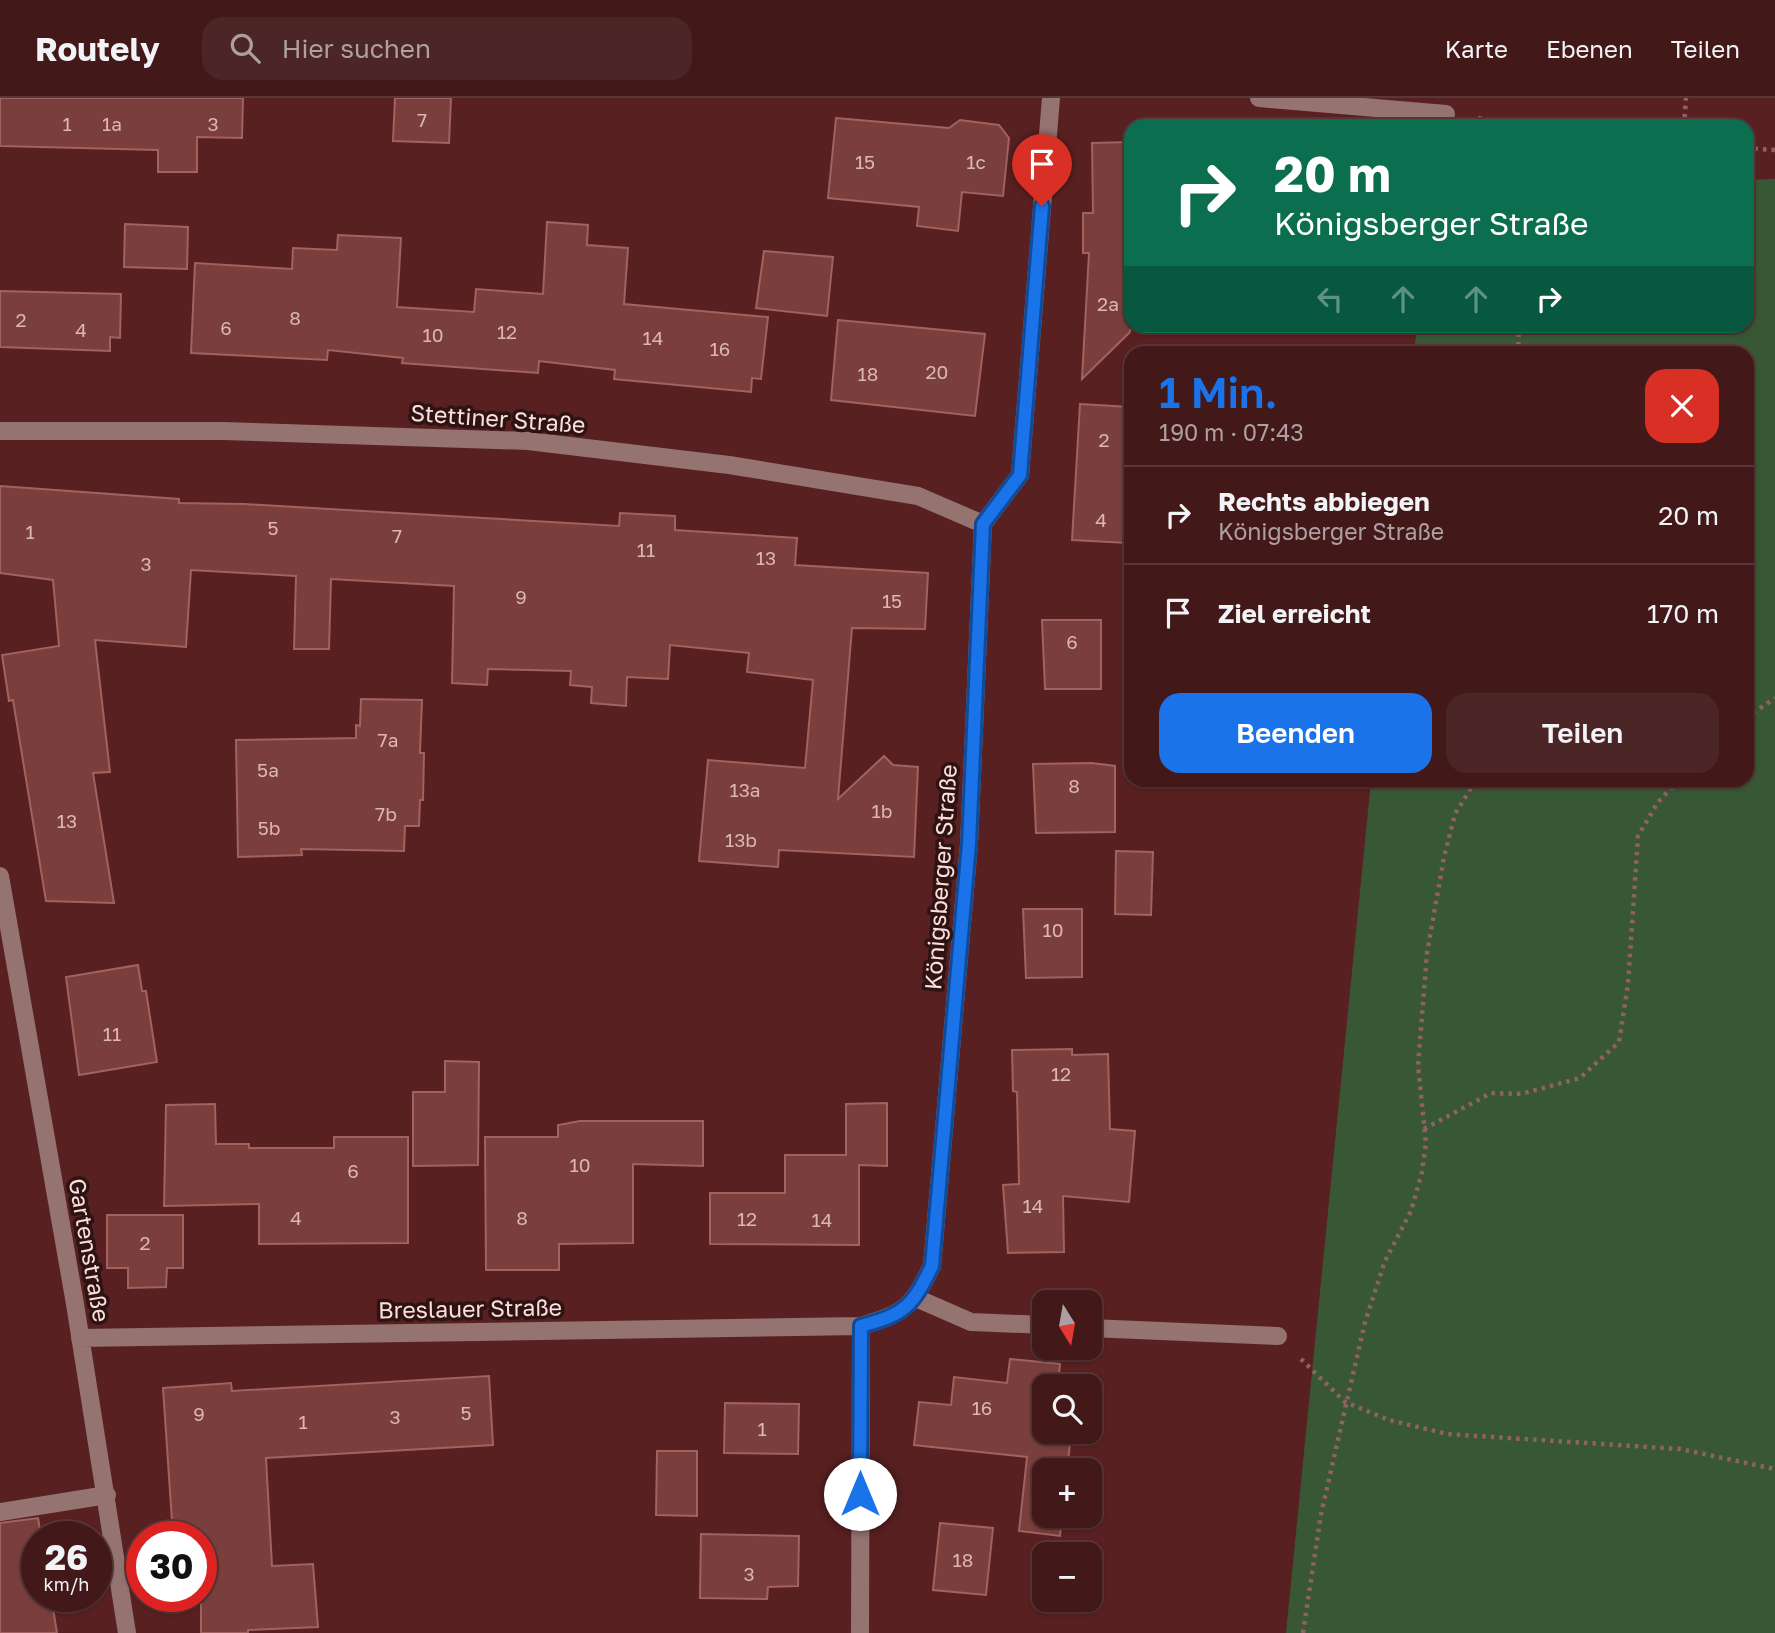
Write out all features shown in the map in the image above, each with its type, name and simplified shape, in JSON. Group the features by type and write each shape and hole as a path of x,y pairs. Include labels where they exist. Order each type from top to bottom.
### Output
{"street":[{"path":"983,524 1020,475 1051,98"},
{"path":"1259,98 1446,114"},
{"name":"Stettiner Straße","path":"0,432 236,431 528,441 729,465 918,496 983,524"},
{"name":"Königsberger Straße","path":"861,1326 892,1317 916,1298 932,1266 969,844 983,524"},
{"name":"Gartenstraße","path":"0,876 107,1495 127,1633"},
{"path":"916,1298 971,1322 1032,1324"},
{"path":"860,1633 861,1326"},
{"name":"Breslauer Straße","path":"80,1338 861,1326"},
{"path":"1102,1329 1278,1336"},
{"path":"0,1512 107,1495"}],"path":[{"path":"1684,119 1686,98"},
{"path":"1446,114 1485,119"},
{"path":"1754,149 1775,150"},
{"path":"1754,712 1775,698"},
{"path":"1303,1633 1321,1514 1365,1322 1385,1261 1411,1211 1422,1172 1426,1143 1418,1066 1427,953 1444,857 1455,814 1472,787"},
{"path":"1424,1129 1490,1093 1521,1094 1580,1078 1619,1042 1628,985 1637,836 1658,802 1672,787"},
{"path":"1278,1336 1345,1402 1389,1420 1447,1434 1680,1449 1775,1469"}],"green space":[{"path":"1775,179 1775,1633 1286,1633 1370,787 1754,787 1754,346 1415,346 1416,333 1754,333 1754,180"}],"building":[{"path":"0,98 243,98 242,138 197,137 197,172 158,172 158,150 0,146"},
{"path":"395,98 451,98 449,143 393,141"},
{"path":"836,118 949,128 960,120 999,125 1009,138 1003,196 962,192 958,231 917,226 919,207 828,198"},
{"path":"1124,142 1124,333 1129,333 1082,379 1089,253 1083,253 1083,213 1093,213 1092,143"},
{"path":"547,222 588,225 587,245 628,248 624,304 768,317 761,379 752,378 751,392 614,379 615,370 539,361 538,373 402,363 403,358 328,350 327,360 191,353 195,263 292,269 293,248 337,250 338,235 401,238 397,307 474,312 476,289 543,294"},
{"path":"125,224 188,227 187,269 124,267"},
{"path":"764,251 833,257 827,316 756,308"},
{"path":"0,291 121,294 120,338 110,337 110,351 0,347"},
{"path":"838,320 985,334 975,416 831,400"},
{"path":"1080,404 1124,407 1124,543 1072,540"},
{"path":"0,486 179,499 179,503 244,504 619,526 620,513 675,516 675,530 797,538 795,565 928,573 925,629 852,628 838,799 884,756 893,765 918,767 914,857 779,850 778,867 699,861 708,760 805,768 813,680 747,672 749,653 670,645 668,679 627,677 626,706 591,703 592,687 570,685 571,671 488,669 487,685 452,683 454,586 331,579 329,649 294,649 296,576 191,570 186,647 95,640 110,772 93,773 114,903 46,901 13,700 9,701 2,655 59,646 53,580 0,573"},
{"path":"1042,620 1101,620 1101,689 1045,689"},
{"path":"361,699 422,700 420,753 424,753 423,800 420,800 419,826 405,826 404,851 301,849 302,855 238,857 236,740 356,738 356,725 360,726"},
{"path":"1092,763 1115,766 1115,832 1036,833 1033,764"},
{"path":"1116,851 1153,852 1151,915 1115,914"},
{"path":"1023,909 1082,909 1082,977 1026,978"},
{"path":"138,965 142,991 146,991 157,1062 79,1075 66,977"},
{"path":"1072,1049 1072,1055 1108,1054 1110,1129 1135,1131 1129,1202 1063,1196 1064,1252 1008,1253 1003,1185 1019,1184 1017,1092 1013,1091 1012,1050"},
{"path":"445,1061 479,1062 478,1165 413,1166 413,1092 445,1092"},
{"path":"887,1103 887,1166 859,1165 859,1245 710,1244 710,1193 785,1193 785,1155 846,1155 846,1104"},
{"path":"215,1104 216,1144 249,1144 249,1148 334,1148 334,1137 408,1137 408,1243 259,1244 259,1204 164,1206 166,1105"},
{"path":"580,1121 703,1121 703,1166 633,1164 633,1243 559,1244 559,1270 486,1270 485,1137 558,1137 558,1125"},
{"path":"107,1215 183,1215 183,1268 167,1268 166,1287 128,1288 128,1268 107,1268"},
{"path":"1010,1359 1060,1364 1059,1374 1032,1374 1032,1444 1070,1444 1068,1458 1032,1458 1032,1528 1061,1528 1060,1536 1019,1531 1027,1457 914,1445 919,1402 951,1405 954,1377 1007,1383"},
{"path":"489,1376 493,1445 266,1458 272,1566 313,1564 318,1627 248,1630 248,1633 201,1633 201,1612 217,1612 217,1521 172,1521 163,1388 231,1383 232,1391"},
{"path":"725,1403 799,1404 798,1454 724,1453"},
{"path":"657,1451 697,1451 697,1516 656,1515"},
{"path":"38,1518 38,1521 21,1521 21,1612 54,1612 57,1633 0,1633 0,1523"},
{"path":"940,1523 993,1528 986,1595 933,1590"},
{"path":"701,1534 799,1536 798,1586 768,1587 767,1599 700,1598"}],"route":[{"path":"860,1494 861,1326 892,1317 916,1298 932,1266 969,844 983,524 1020,475 1042,206"}]}
